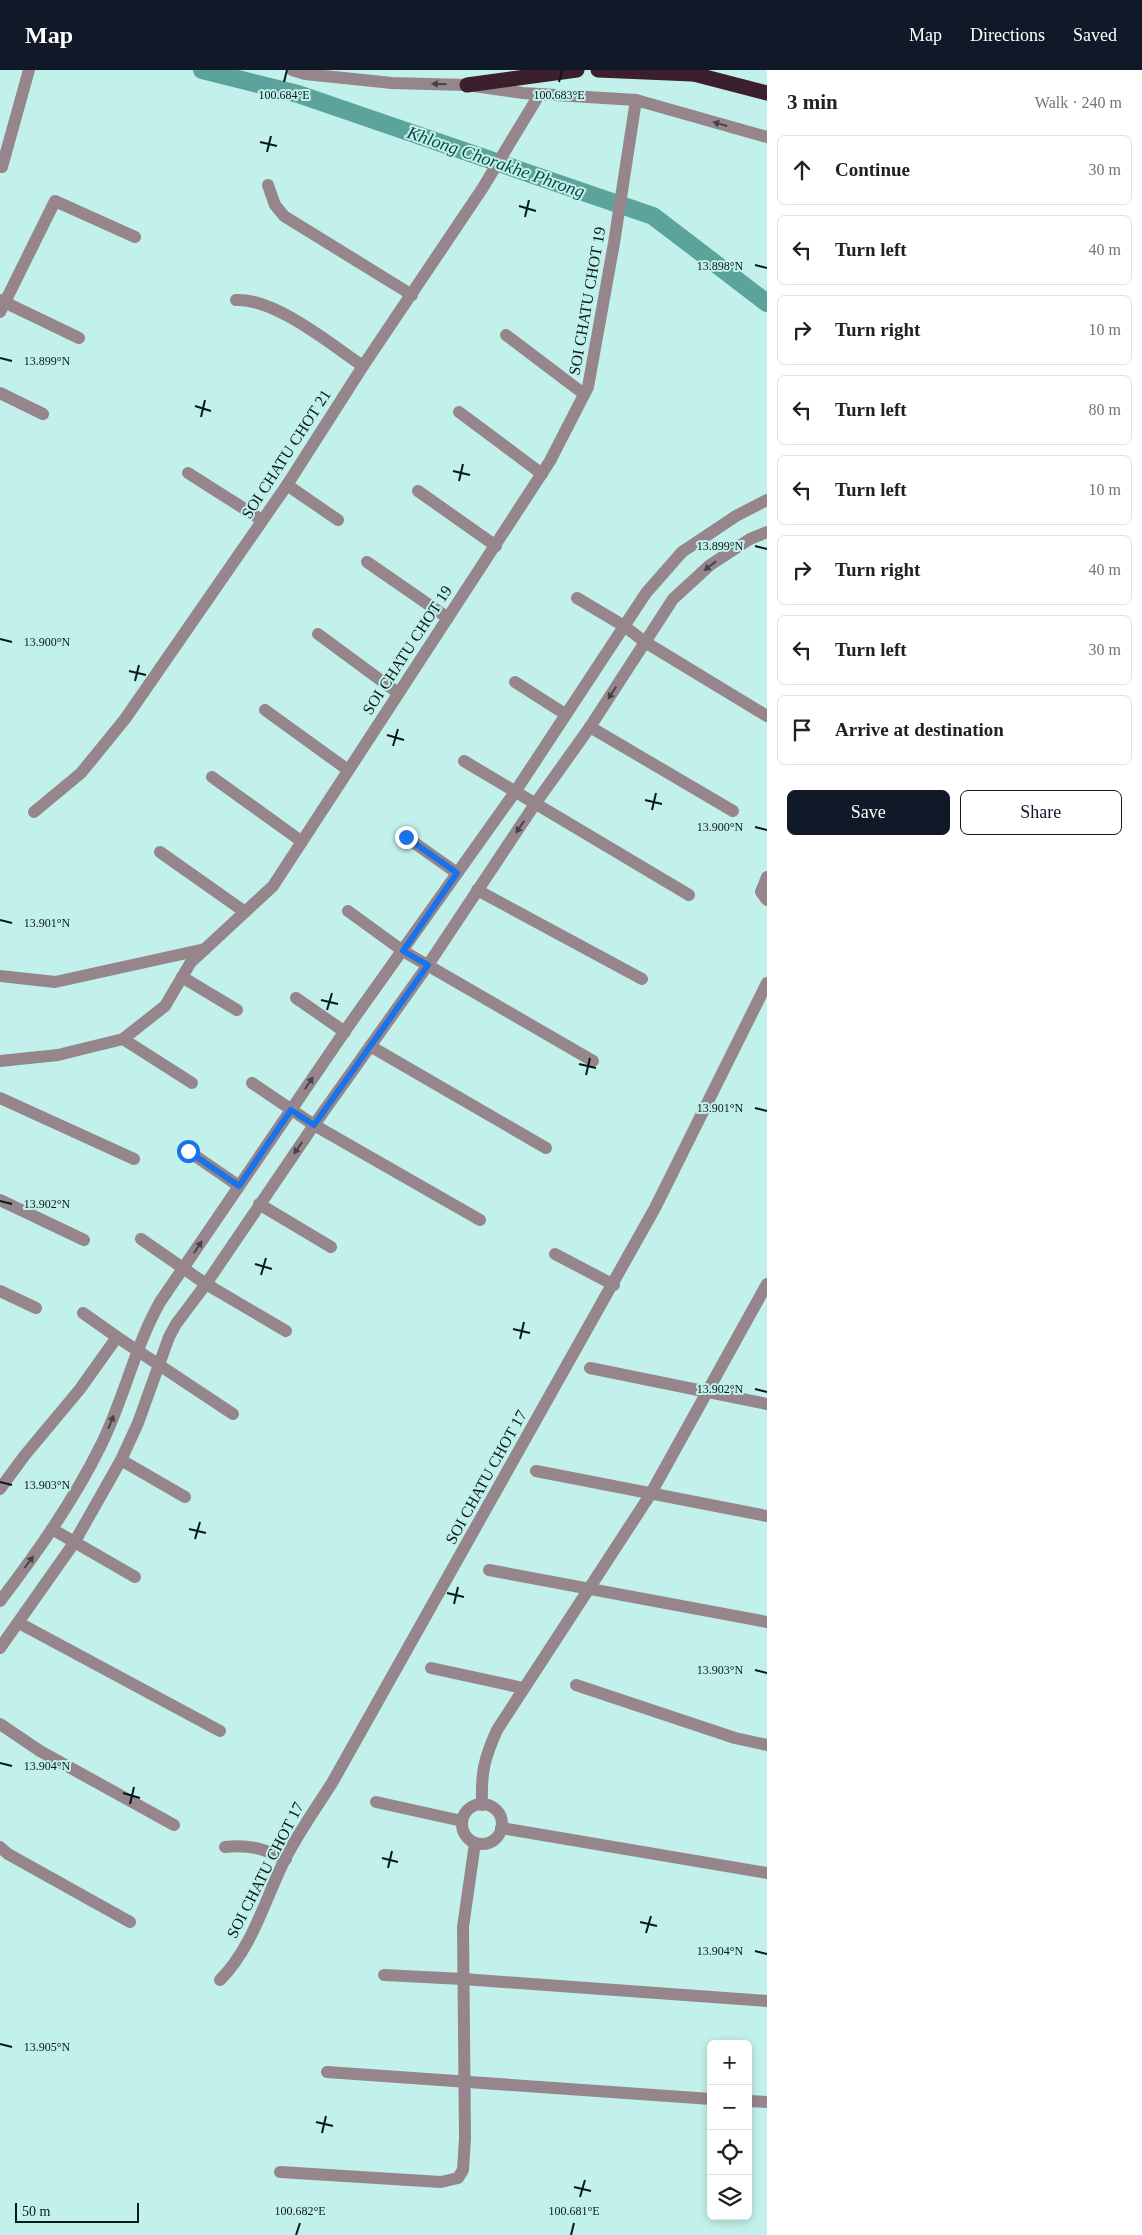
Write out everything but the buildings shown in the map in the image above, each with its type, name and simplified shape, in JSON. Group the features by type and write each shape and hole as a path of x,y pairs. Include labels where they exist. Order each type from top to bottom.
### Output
{"highway":[{"path":"467,85 577,70"},
{"path":"598,70 685,72 767,93"}],"street":[{"path":"292,70 305,74 392,82 467,85 539,94 636,100 767,137"},
{"path":"0,166 2,167 28,74"},
{"name":"SOI CHATU CHOT 21","path":"34,812 81,773 126,719 287,485 363,366 482,189 539,94"},
{"name":"SOI CHATU CHOT 19","path":"0,1061 58,1055 123,1039 165,1006 191,962 272,886 542,474 588,387 598,340 636,100"},
{"path":"268,185 275,205 284,216 412,295"},
{"path":"79,338 2,305 55,200 135,237"},
{"path":"236,300 249,299 270,306 363,366"},
{"path":"506,336 584,394"},
{"path":"0,393 43,414"},
{"path":"460,412 542,474"},
{"path":"188,473 262,520"},
{"path":"287,485 338,520"},
{"path":"418,491 496,546"},
{"path":"0,1601 44,1543 100,1447 129,1377 146,1327 155,1310 345,1032 515,792 646,593 682,552 736,516 767,500"},
{"path":"0,1648 74,1542 121,1460 160,1367 169,1337 176,1324 206,1284 259,1204 428,965 535,804 590,727 673,599 710,565 750,539 767,532"},
{"path":"367,562 448,618"},
{"path":"577,598 624,626 645,642 767,716"},
{"path":"318,634 398,693"},
{"path":"515,682 565,714"},
{"path":"265,710 348,770"},
{"path":"590,727 733,810"},
{"path":"464,761 689,895"},
{"path":"212,777 301,842"},
{"path":"406,837 457,873"},
{"path":"160,852 245,912"},
{"path":"767,877 761,892 767,900"},
{"path":"477,890 642,979"},
{"path":"348,911 403,951 593,1061"},
{"path":"0,976 55,982 206,949"},
{"path":"182,978 236,1010"},
{"name":"SOI CHATU CHOT 17","path":"220,1980 252,1933 286,1858 332,1783 614,1285 655,1208 767,983"},
{"path":"296,998 345,1032"},
{"path":"123,1039 192,1084"},
{"path":"370,1046 546,1148"},
{"path":"252,1083 314,1125 480,1220"},
{"path":"0,1098 134,1159"},
{"path":"188,1151 239,1186"},
{"path":"0,1200 84,1240"},
{"path":"259,1204 331,1247"},
{"path":"140,1239 206,1284 286,1331"},
{"path":"555,1254 614,1285"},
{"path":"482,1805 481,1773 487,1752 497,1730 650,1495 767,1284"},
{"path":"0,1291 36,1308"},
{"path":"83,1313 137,1352 233,1414"},
{"path":"0,1489 25,1454 80,1389 117,1337"},
{"path":"590,1368 767,1404"},
{"path":"121,1460 185,1497"},
{"path":"536,1471 650,1495 767,1516"},
{"path":"52,1529 135,1578"},
{"path":"490,1570 767,1622"},
{"path":"19,1623 220,1731"},
{"path":"431,1668 523,1688"},
{"path":"576,1685 735,1738 767,1745"},
{"path":"0,1724 48,1755 174,1824"},
{"path":"376,1802 462,1821"},
{"path":"482,1805 494,1810 499,1815 501,1828 494,1840 482,1844 475,1843 464,1834 462,1821 469,1809 482,1805"},
{"path":"501,1828 767,1873"},
{"path":"280,2172 441,2182 458,2178 463,2170 465,2138 463,1927 475,1843"},
{"path":"225,1846 244,1844 259,1847 286,1858"},
{"path":"0,1847 8,1854 130,1922"},
{"path":"384,1975 462,1978 767,2001"},
{"path":"327,2072 707,2099"},
{"path":"752,2101 767,2102"}],"waterway":[{"name":"Khlong Chorakhe Phrong","path":"202,70 298,94 653,216 767,303"}],"route":[{"path":"188,1151 239,1186 291,1110 314,1125 428,965 403,951 457,873 406,837"}]}
